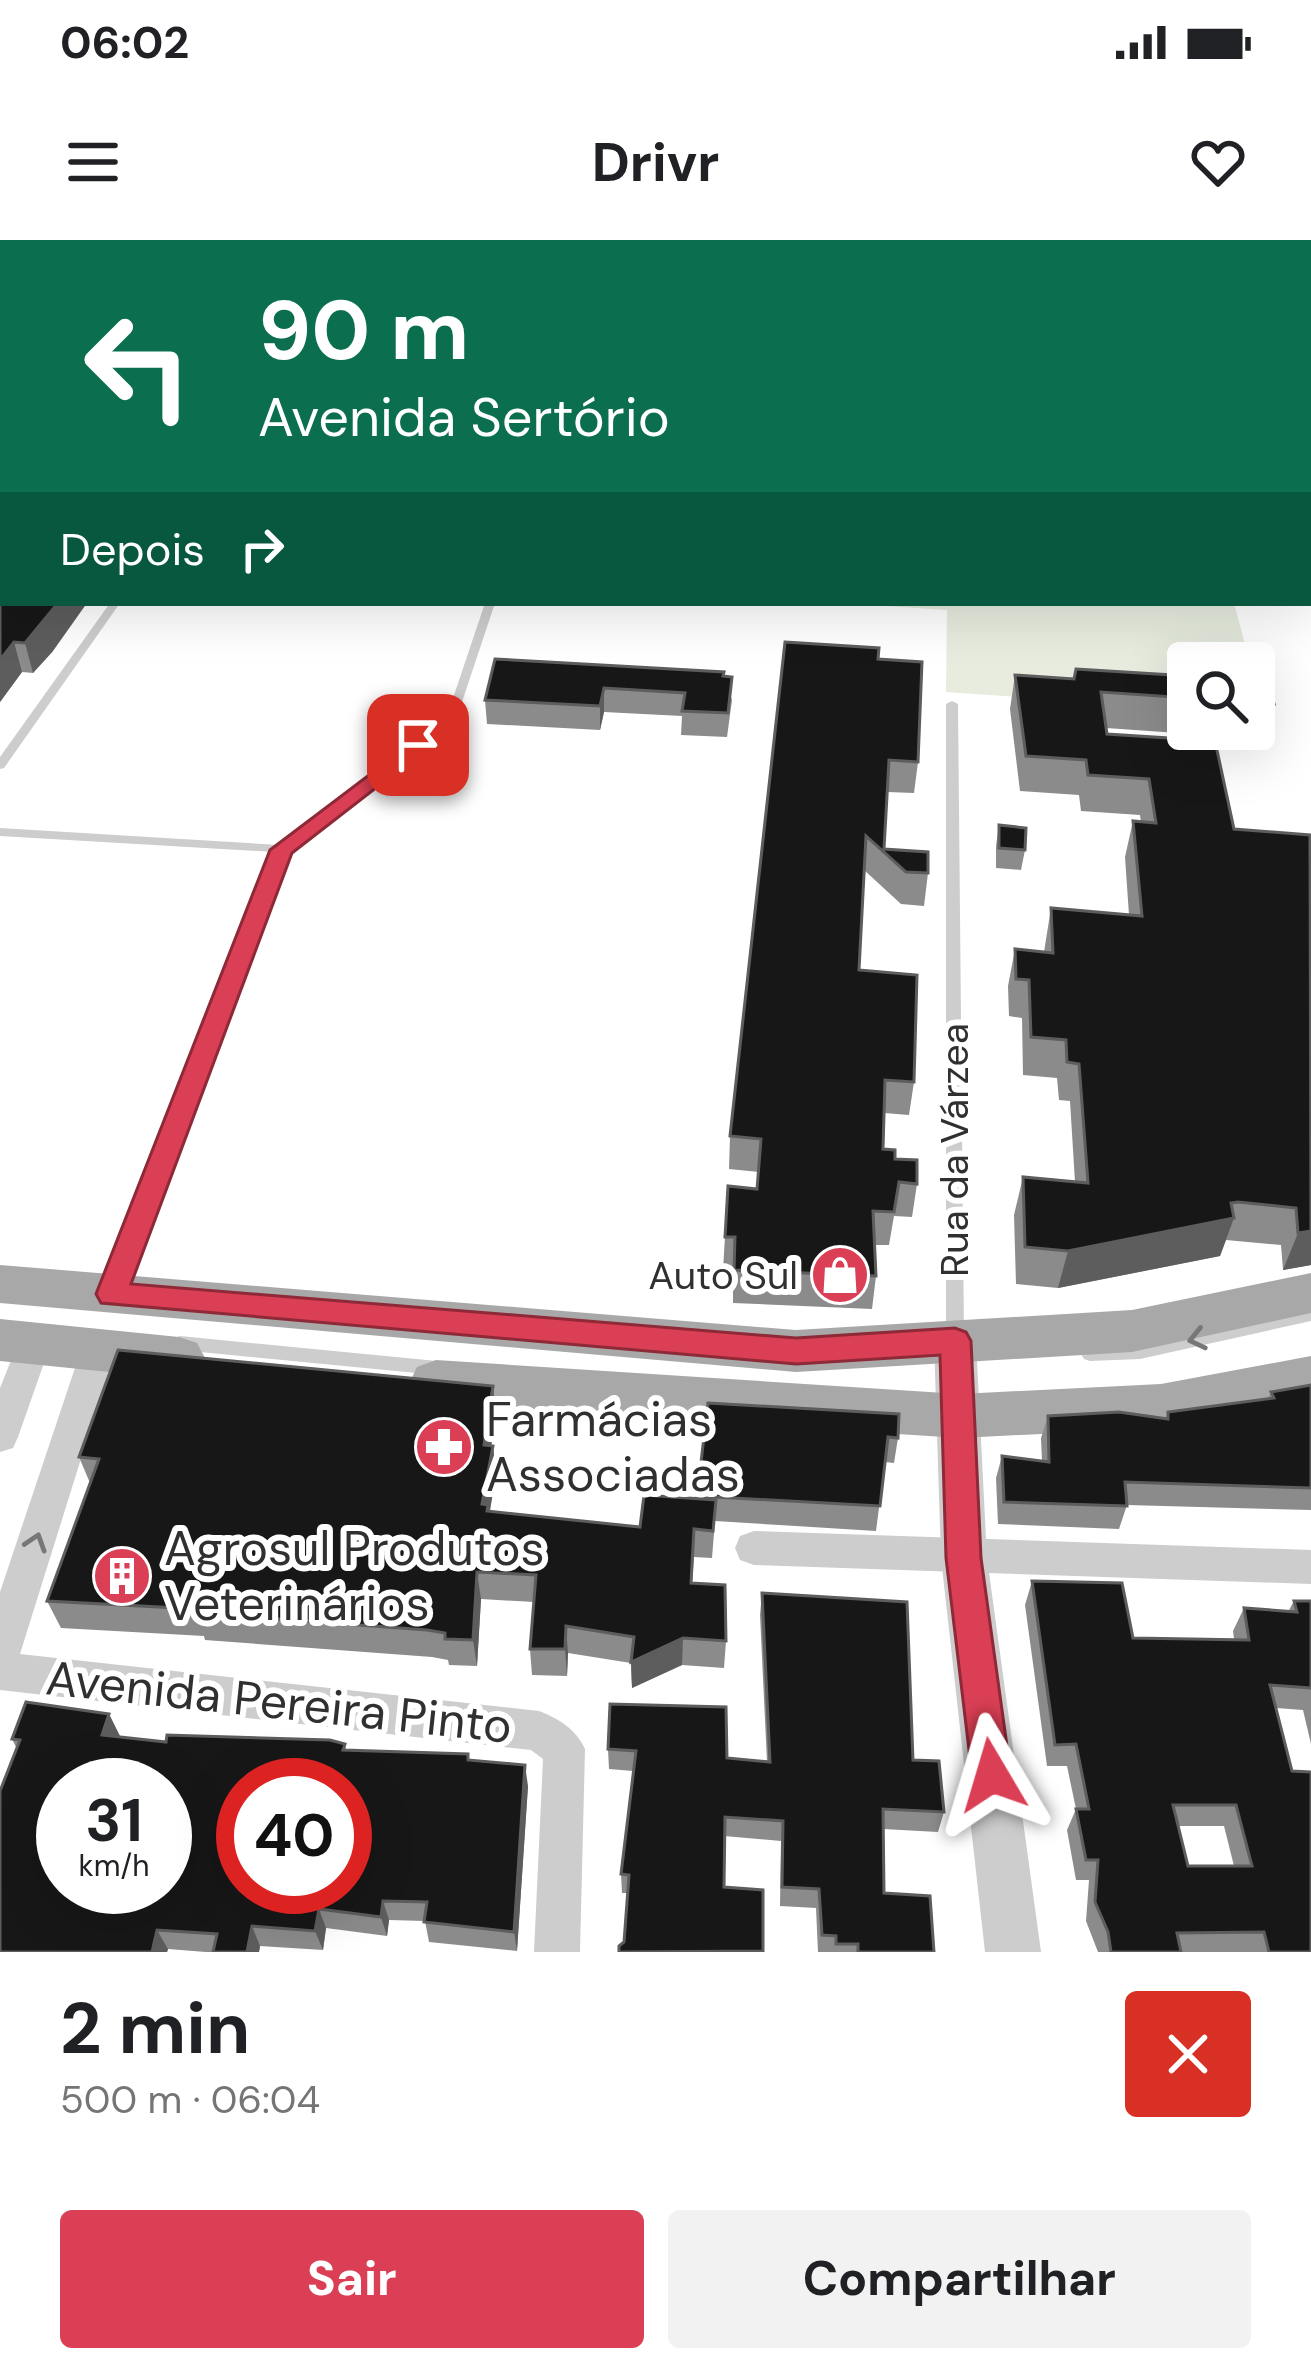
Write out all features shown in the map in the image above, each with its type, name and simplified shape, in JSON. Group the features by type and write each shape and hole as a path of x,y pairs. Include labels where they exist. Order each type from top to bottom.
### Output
{"main road":[{"path":"0,1284 104,1326 523,1391 958,1380 1132,1331 1311,1293"},
{"path":"18,1335 104,1326 796,1351 958,1380 1161,1406 1311,1378"}],"street":[{"path":"0,1653 104,1326"},
{"path":"0,1437 18,1335"},
{"name":"Rua da Várzea","path":"958,1380 964,1558 1013,1952"},
{"path":"754,1548 1311,1567"},
{"name":"Avenida Pereira Pinto","path":"0,1671 539,1731 553,1738 564,1749 557,1952"}],"lane":[{"path":"0,765 113,606"},
{"path":"104,1326 281,850 452,718 489,606"},
{"name":"Rua da Várzea","path":"952,704 958,1380"},
{"path":"0,832 281,850"},
{"path":"0,1298 532,1347 958,1380 1157,1389 1311,1357"},
{"path":"1071,1355 1140,1352 1311,1313"},
{"path":"958,1380 1048,1357"}],"shaded area":[{"path":"885,606 1235,606 1244,642 1167,642 1167,708 946,692 947,610"}],"building":[{"path":"0,606 56,606 25,643 14,642 0,660"},
{"path":"785,642 879,648 878,659 922,662 918,762 889,760 884,849 928,852 928,873 906,872 866,836 859,970 917,975 914,1082 885,1080 883,1149 895,1150 895,1159 917,1160 917,1184 899,1182 894,1212 873,1211 876,1276 734,1270 735,1237 725,1237 728,1186 757,1189 761,1139 730,1136"},
{"path":"495,659 724,672 723,676 732,677 728,713 682,711 685,693 604,688 600,706 485,700"},
{"path":"1076,669 1167,675 1167,697 1101,692 1107,734 1167,738 1167,750 1217,750 1234,829 1310,835 1311,1231 1298,1233 1296,1208 1238,1202 1231,1203 1234,1218 1068,1251 1025,1247 1023,1177 1088,1183 1079,1064 1067,1062 1066,1040 1031,1037 1029,980 1016,979 1015,949 1053,953 1051,908 1142,916 1133,821 1156,823 1149,779 1088,775 1086,760 1026,756 1015,675 1074,679"},
{"path":"999,825 1026,828 1025,850 999,848"},
{"path":"118,1350 493,1386 484,1445 493,1446 482,1504 488,1505 487,1511 640,1527 644,1495 716,1500 713,1531 694,1529 691,1583 725,1585 726,1641 683,1638 631,1662 634,1637 566,1626 565,1649 530,1649 536,1575 477,1572 473,1640 445,1639 445,1633 427,1630 47,1601 99,1459 79,1457"},
{"path":"1311,1385 1311,1488 1125,1482 1127,1506 1004,1502 1002,1456 1049,1462 1048,1416 1119,1412 1168,1419 1168,1412 1274,1398 1271,1392"},
{"path":"708,1403 899,1414 898,1438 888,1437 880,1506 697,1496"},
{"path":"1032,1581 1122,1583 1133,1638 1249,1640 1244,1608 1297,1612 1294,1601 1311,1601 1311,1688 1270,1685 1292,1771 1311,1772 1311,1952 1269,1952 1264,1932 1177,1933 1181,1952 1111,1952 1095,1902 1098,1860 1086,1860 1076,1809 1089,1809 1076,1744 1055,1745","holes":["1173,1805 1236,1805 1252,1866 1188,1866"]},
{"path":"762,1593 907,1602 913,1760 939,1761 944,1812 883,1809 884,1893 930,1896 934,1952 858,1952 858,1944 836,1944 836,1936 822,1935 819,1889 782,1887 783,1821 725,1817 724,1887 763,1890 763,1951 619,1952 624,1942 629,1875 621,1874 636,1751 608,1749 610,1704 726,1707 727,1758 770,1762"},
{"path":"26,1702 109,1714 102,1735 166,1742 167,1735 330,1740 345,1744 343,1750 468,1754 468,1760 525,1765 514,1932 424,1922 427,1902 383,1901 381,1917 358,1914 372,1914 372,1758 216,1758 216,1914 318,1914 315,1931 252,1926 247,1952 213,1952 217,1934 157,1930 152,1952 0,1952 0,1791 20,1740 12,1739"}],"place":[{"name":"Auto Sul","path":"840,1275"},
{"name":"Farmácias Associadas","path":"444,1447"},
{"name":"Agrosul Produtos Veterinários","path":"122,1576"}],"route":[{"path":"418,745 281,850 112,1294 796,1351 955,1341 964,1558 992,1775"}]}
